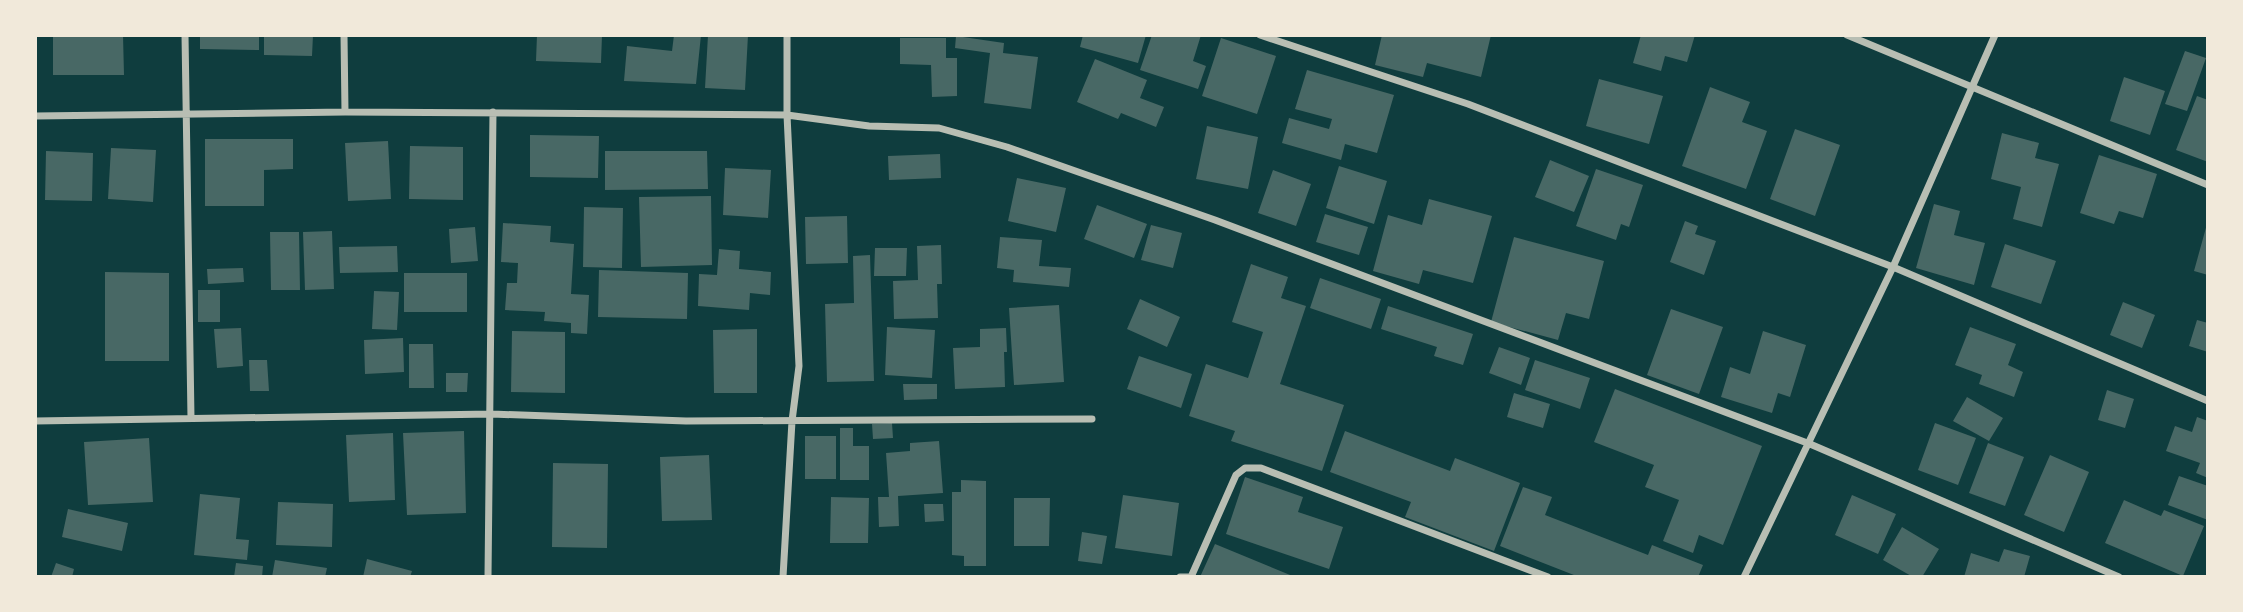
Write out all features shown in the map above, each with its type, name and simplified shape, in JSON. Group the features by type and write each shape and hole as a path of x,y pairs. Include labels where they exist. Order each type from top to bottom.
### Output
{"street":[{"path":"185,35 191,418"},
{"path":"344,35 345,111"},
{"path":"783,577 792,421 799,366 787,116 787,35"},
{"path":"1261,35 1468,104 1894,267 2208,401"},
{"path":"1847,35 2208,185"},
{"path":"1744,577 1894,267 1995,35"},
{"path":"35,116 345,111 787,116 869,126 939,128 1007,147 1215,220 1810,444 2119,577"},
{"path":"488,577 492,414 493,113"},
{"path":"35,421 492,414 685,421 1092,419"},
{"path":"1180,577 1191,577 1236,475 1245,468 1261,468 1548,577"}],"building":[{"path":"53,35 123,35 124,75 53,75"},
{"path":"200,35 259,35 259,50 200,49"},
{"path":"264,35 313,35 312,56 264,55"},
{"path":"537,35 602,35 601,63 536,61"},
{"path":"674,35 701,35 696,84 624,81 627,46 672,51"},
{"path":"708,35 748,35 745,90 705,88"},
{"path":"1083,35 1146,35 1138,63 1080,47"},
{"path":"1152,35 1201,35 1193,61 1206,66 1198,89 1140,70"},
{"path":"1382,35 1491,35 1481,77 1427,63 1423,77 1375,65"},
{"path":"1641,35 1695,35 1687,62 1665,56 1661,71 1633,63"},
{"path":"956,36 1004,43 1003,53 1038,57 1031,109 984,103 990,53 955,48"},
{"path":"900,38 946,38 946,58 957,58 957,96 932,97 931,65 900,64"},
{"path":"1221,38 1276,56 1257,114 1202,96"},
{"path":"2185,51 2206,58 2187,111 2165,104"},
{"path":"1095,59 1147,80 1140,98 1164,107 1156,127 1121,113 1118,119 1077,102"},
{"path":"1307,70 1394,95 1377,153 1345,144 1341,160 1282,143 1289,118 1329,129 1332,119 1295,109"},
{"path":"2124,77 2165,91 2150,135 2110,121"},
{"path":"1599,79 1663,96 1649,144 1586,126"},
{"path":"1710,87 1750,102 1742,122 1767,131 1746,189 1682,166"},
{"path":"2197,96 2208,100 2208,162 2176,150"},
{"path":"1207,126 1258,137 1248,189 1196,179"},
{"path":"1795,129 1840,145 1815,216 1770,199"},
{"path":"2002,133 2039,143 2035,158 2059,164 2042,227 2013,219 2021,187 1991,179"},
{"path":"530,135 599,136 598,178 530,177"},
{"path":"205,139 293,139 293,169 264,170 264,206 205,206"},
{"path":"388,141 391,199 348,201 345,143"},
{"path":"410,146 463,147 463,200 409,199"},
{"path":"111,148 156,150 153,202 108,199"},
{"path":"46,151 93,153 92,201 45,200"},
{"path":"605,151 707,151 708,189 605,190"},
{"path":"940,154 941,178 889,180 888,156"},
{"path":"2099,155 2157,174 2143,218 2119,211 2114,224 2080,213"},
{"path":"1550,160 1589,176 1574,212 1535,197"},
{"path":"1339,166 1387,181 1374,224 1326,208"},
{"path":"725,168 771,170 768,218 723,215"},
{"path":"1596,169 1643,185 1629,227 1621,224 1616,240 1576,226"},
{"path":"1273,170 1311,184 1296,226 1258,213"},
{"path":"1017,178 1066,188 1056,232 1008,221"},
{"path":"711,196 712,265 641,267 639,197"},
{"path":"1429,199 1492,216 1473,283 1423,270 1419,284 1373,271 1388,215 1422,225"},
{"path":"1934,204 1960,211 1954,235 1985,243 1974,285 1916,268"},
{"path":"1097,205 1147,224 1134,258 1084,239"},
{"path":"584,207 623,208 622,268 583,267"},
{"path":"1325,214 1368,227 1359,255 1316,242"},
{"path":"847,216 848,263 806,264 805,217"},
{"path":"1685,221 1698,226 1695,234 1716,241 1704,275 1670,262"},
{"path":"503,223 551,226 550,242 574,244 571,294 589,295 587,334 571,333 571,323 544,321 545,312 505,310 507,283 517,283 518,263 501,262"},
{"path":"2208,224 2208,275 2194,271"},
{"path":"1151,225 1182,233 1173,268 1141,260"},
{"path":"475,227 478,261 451,263 449,229"},
{"path":"332,231 334,289 305,290 303,232"},
{"path":"270,232 299,232 300,290 271,290"},
{"path":"1000,237 1042,240 1039,266 1071,268 1069,287 1013,282 1014,270 997,268"},
{"path":"1514,237 1604,261 1589,319 1566,313 1558,340 1491,322"},
{"path":"2005,244 2056,261 2041,304 1991,287"},
{"path":"941,245 942,284 937,284 938,318 894,319 893,281 918,280 917,246"},
{"path":"397,246 398,272 340,273 339,247"},
{"path":"875,248 907,248 906,276 874,276"},
{"path":"719,249 740,251 739,269 771,272 770,295 750,293 749,310 698,306 699,274 717,275"},
{"path":"870,255 874,381 827,382 825,304 854,303 853,256"},
{"path":"1251,264 1288,277 1281,298 1306,306 1280,384 1344,405 1322,471 1231,441 1235,431 1189,416 1206,364 1248,378 1263,332 1232,322"},
{"path":"243,268 244,282 208,284 207,269"},
{"path":"599,270 688,273 687,319 598,317"},
{"path":"105,272 169,273 169,361 105,361"},
{"path":"404,273 467,273 467,312 404,312"},
{"path":"1320,278 1381,299 1371,329 1310,308"},
{"path":"198,290 220,290 220,322 198,322"},
{"path":"374,291 399,292 397,330 372,329"},
{"path":"1140,299 1180,317 1167,347 1127,329"},
{"path":"2123,302 2155,315 2142,348 2110,335"},
{"path":"1059,305 1064,382 1014,385 1009,308"},
{"path":"1388,306 1473,334 1463,365 1434,356 1437,347 1381,329"},
{"path":"1671,309 1723,327 1699,394 1647,375"},
{"path":"2197,320 2208,323 2208,352 2189,346"},
{"path":"887,327 935,330 932,378 885,375"},
{"path":"1970,327 2016,344 2008,365 2023,372 2014,397 1979,384 1982,375 1955,365"},
{"path":"241,328 243,366 217,368 214,329"},
{"path":"1006,328 1005,387 955,389 953,348 980,347 980,329"},
{"path":"757,329 757,393 714,393 713,330"},
{"path":"512,331 565,332 565,393 511,392"},
{"path":"1763,331 1806,345 1790,397 1778,393 1772,413 1721,397 1730,367 1750,374"},
{"path":"403,338 404,372 365,374 364,340"},
{"path":"409,344 433,344 434,388 409,388"},
{"path":"1499,347 1530,358 1521,385 1489,373"},
{"path":"1139,356 1192,374 1181,408 1127,389"},
{"path":"249,360 267,360 269,391 250,391"},
{"path":"1535,360 1590,378 1580,409 1525,390"},
{"path":"446,373 468,373 467,392 446,392"},
{"path":"903,384 937,384 937,399 904,400"},
{"path":"1615,389 1762,446 1723,545 1699,535 1693,553 1663,541 1679,500 1645,487 1654,465 1594,442"},
{"path":"2107,390 2134,399 2125,428 2098,420"},
{"path":"1514,393 1550,404 1543,428 1507,417"},
{"path":"1967,397 2003,418 1989,441 1953,421"},
{"path":"2197,417 2208,421 2208,478 2196,473 2200,463 2166,451 2175,426 2192,432"},
{"path":"892,423 893,438 873,439 872,424"},
{"path":"1935,423 1976,438 1958,485 1918,470"},
{"path":"840,428 853,428 853,446 869,446 869,480 840,480"},
{"path":"464,431 466,513 407,515 403,433"},
{"path":"1345,431 1450,471 1455,458 1520,483 1494,551 1405,517 1411,502 1330,472"},
{"path":"393,433 395,500 349,502 346,435"},
{"path":"805,436 836,436 836,479 805,479"},
{"path":"149,438 153,502 88,505 84,442"},
{"path":"939,441 943,493 898,496 899,526 879,527 878,497 889,497 886,453 910,451 910,443"},
{"path":"1988,443 2024,457 2005,506 1969,493"},
{"path":"709,455 712,520 662,521 660,457"},
{"path":"2050,455 2089,472 2064,532 2024,515"},
{"path":"553,463 608,464 607,548 552,547"},
{"path":"2179,476 2208,486 2208,520 2168,505"},
{"path":"1245,477 1303,497 1298,512 1343,527 1329,569 1226,534"},
{"path":"961,480 986,481 986,566 964,566 964,556 952,555 952,492 961,492"},
{"path":"1523,487 1552,497 1545,515 1648,555 1652,545 1703,565 1698,577 1579,577 1500,546"},
{"path":"200,494 240,498 236,539 249,540 247,560 194,555"},
{"path":"1123,495 1179,503 1172,556 1115,548"},
{"path":"1852,495 1896,514 1878,554 1835,535"},
{"path":"831,497 869,498 868,543 830,543"},
{"path":"1014,498 1050,498 1049,546 1014,546"},
{"path":"2124,500 2161,516 2164,510 2204,526 2183,576 2105,543"},
{"path":"278,502 333,504 332,547 276,545"},
{"path":"924,504 943,504 944,521 925,522"},
{"path":"68,509 128,523 122,551 62,537"},
{"path":"1902,527 1939,549 1922,577 1913,577 1883,560"},
{"path":"1082,532 1107,536 1102,564 1078,561"},
{"path":"1215,544 1295,577 1200,577"},
{"path":"2004,549 2030,556 2024,577 1964,577 1971,553 1999,562"},
{"path":"367,559 412,571 410,577 363,577"},
{"path":"275,560 327,568 325,577 272,577"},
{"path":"56,563 74,569 72,577 51,577"},
{"path":"236,563 263,566 262,577 234,577"}]}
